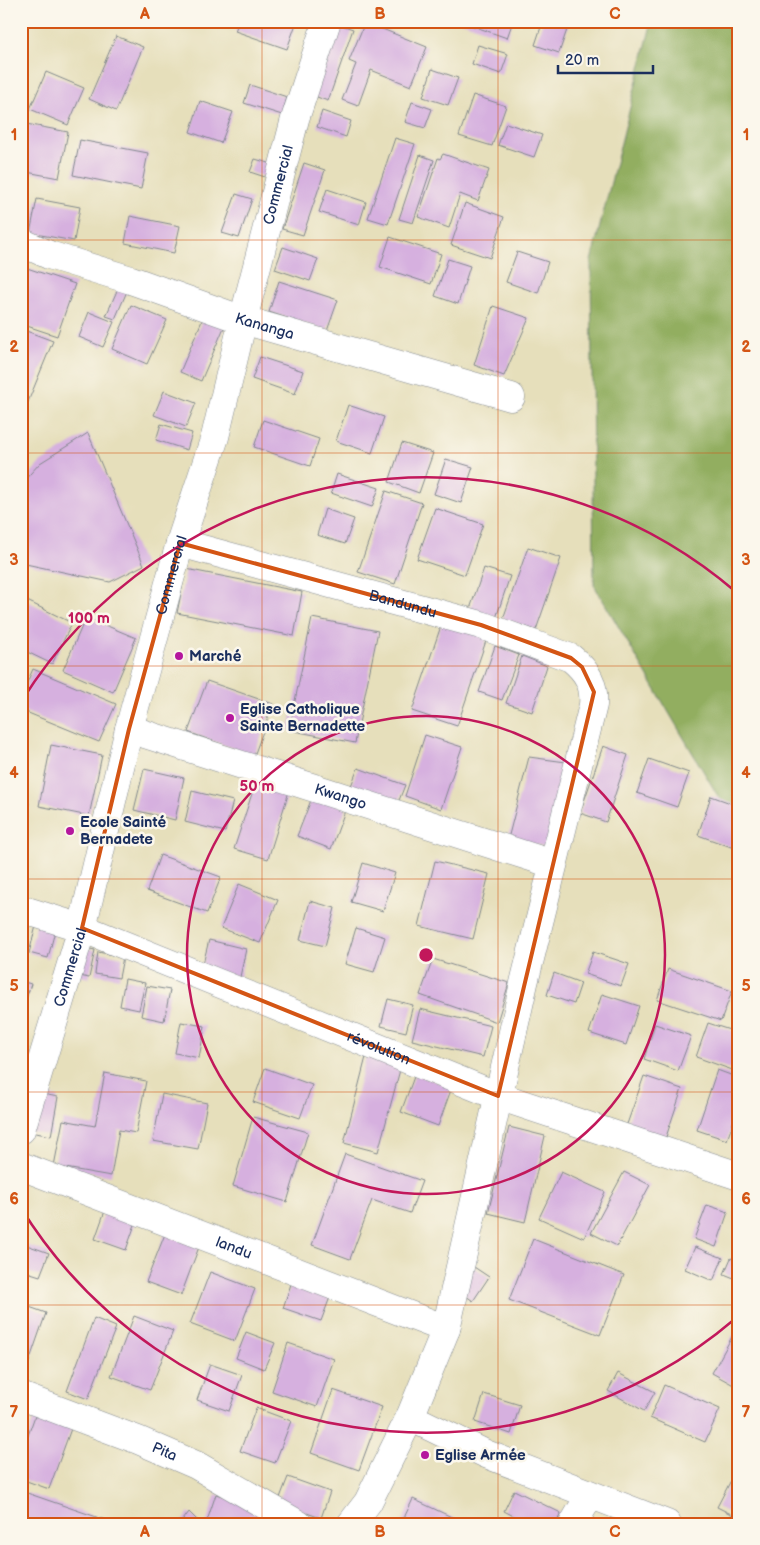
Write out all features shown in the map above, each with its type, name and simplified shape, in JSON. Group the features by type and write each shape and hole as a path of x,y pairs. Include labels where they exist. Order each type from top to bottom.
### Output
{"street":[{"name":"Commercial","path":"21,1130 82,928 129,729 180,543 215,437 242,320 295,119 327,21"},
{"name":"Kananga","path":"21,242 49,255 131,280 242,320 511,397"},
{"name":"Bandundu","path":"180,543 481,625 571,658 582,667 588,676 594,692 593,705 553,864"},
{"name":"Kwango","path":"129,729 553,864"},
{"path":"351,1524 368,1502 410,1417 446,1329 498,1096 553,864"},
{"name":"révolution","path":"21,909 82,928 498,1096 739,1176"},
{"name":"landu","path":"21,1166 446,1329"},
{"name":"Pita","path":"21,1396 138,1440 196,1465 298,1524"},
{"path":"410,1417 486,1454 667,1524"},
{"path":"573,1524 590,1494"}],"highlighted area":[{"path":"180,543 481,625 571,658 582,667 594,692 498,1096 82,928 129,729"}],"green space":[{"path":"652,21 739,21 739,832 594,585 591,261"}],"building":[{"path":"239,21 297,21 287,49 235,31"},
{"path":"459,21 513,21 507,38"},
{"path":"543,21 570,21 559,53 535,45"},
{"path":"365,22 427,47 411,86 371,70 358,106 342,100 356,64 349,61"},
{"path":"339,24 353,29 328,101 314,96"},
{"path":"116,36 143,47 116,111 89,99"},
{"path":"478,45 508,54 501,74 472,64"},
{"path":"432,69 458,78 448,105 423,97"},
{"path":"46,72 84,88 68,125 30,109"},
{"path":"250,85 287,97 282,115 244,103"},
{"path":"473,95 506,106 492,146 459,136"},
{"path":"200,101 233,112 221,143 190,132"},
{"path":"412,102 432,109 425,128 405,122"},
{"path":"322,111 351,121 346,137 317,127"},
{"path":"21,123 68,132 59,178 21,171"},
{"path":"506,123 542,135 534,157 498,145"},
{"path":"395,138 415,144 388,224 368,218"},
{"path":"80,140 148,153 141,189 73,175"},
{"path":"443,154 489,170 478,201 460,194 449,228 418,217 438,158 440,159"},
{"path":"420,155 434,160 413,223 399,219"},
{"path":"255,159 276,165 271,179 250,172"},
{"path":"304,163 325,170 303,235 282,229"},
{"path":"327,189 366,202 359,225 319,212"},
{"path":"236,194 252,199 239,238 222,233"},
{"path":"37,199 80,207 74,241 30,233"},
{"path":"465,203 504,217 490,258 451,245"},
{"path":"130,216 180,226 174,253 125,243"},
{"path":"390,237 441,254 431,284 380,267"},
{"path":"283,247 318,259 310,281 275,269"},
{"path":"517,252 548,262 538,293 506,282"},
{"path":"448,259 470,266 458,304 435,296"},
{"path":"21,266 75,284 57,336 21,324"},
{"path":"279,281 338,300 327,331 269,312"},
{"path":"119,286 128,289 115,319 106,316"},
{"path":"131,305 167,320 147,364 112,349"},
{"path":"493,306 529,318 504,376 474,365"},
{"path":"89,312 114,322 103,347 79,337"},
{"path":"204,316 225,325 201,381 180,372"},
{"path":"21,329 53,341 21,419"},
{"path":"260,357 303,371 295,394 252,379"},
{"path":"164,391 196,403 186,427 154,415"},
{"path":"348,405 384,417 372,453 336,441"},
{"path":"263,420 319,439 310,466 254,447"},
{"path":"161,424 192,433 187,450 156,440"},
{"path":"88,433 144,565 110,582 21,563 21,484 40,463"},
{"path":"402,443 433,453 419,493 389,482"},
{"path":"446,459 473,467 461,503 434,494"},
{"path":"337,474 379,488 372,507 331,493"},
{"path":"386,491 422,503 395,584 358,572"},
{"path":"435,508 483,524 465,575 417,559"},
{"path":"325,509 354,519 345,544 317,535"},
{"path":"528,547 561,558 536,630 503,619"},
{"path":"484,568 510,576 496,618 470,609"},
{"path":"186,569 302,592 294,636 177,613"},
{"path":"21,598 72,623 52,664 21,649"},
{"path":"86,617 136,638 113,692 63,670"},
{"path":"312,618 378,631 355,743 289,730"},
{"path":"443,620 488,635 457,726 412,711"},
{"path":"495,646 519,655 502,700 479,692"},
{"path":"522,656 547,666 532,712 506,703"},
{"path":"33,669 116,704 99,742 21,710 21,696"},
{"name":"Eglise Catholique Sainte Bernadette","path":"207,681 273,704 254,756 188,732"},
{"path":"425,735 462,747 441,809 405,796"},
{"path":"51,745 102,755 89,816 39,806"},
{"path":"603,746 628,755 606,822 580,813"},
{"path":"529,757 566,762 547,847 508,839"},
{"path":"649,759 689,773 677,807 637,793"},
{"path":"358,768 405,785 396,808 349,791"},
{"path":"144,769 184,778 175,820 134,810"},
{"path":"258,775 291,785 268,859 234,849"},
{"path":"192,791 233,801 225,832 185,822"},
{"path":"313,795 346,808 331,849 297,836"},
{"path":"711,796 739,806 739,835 734,848 698,835"},
{"path":"21,800 29,803 22,827 21,827"},
{"path":"160,855 221,877 207,913 147,891"},
{"path":"435,861 489,874 473,939 419,926"},
{"path":"363,863 395,873 383,911 351,902"},
{"path":"239,884 278,900 260,943 221,928"},
{"path":"310,901 335,908 325,946 300,940"},
{"path":"37,922 56,927 48,958 29,953"},
{"path":"356,928 385,937 374,972 345,964"},
{"path":"209,940 246,949 240,977 202,968"},
{"path":"80,947 95,950 89,978 75,975"},
{"path":"98,952 123,957 119,978 95,974"},
{"path":"593,952 629,964 621,986 585,974"},
{"path":"433,959 509,983 497,1022 420,995"},
{"path":"668,969 732,991 721,1021 657,1000"},
{"path":"554,973 581,983 574,1004 547,995"},
{"path":"125,979 145,983 139,1010 120,1006"},
{"path":"21,981 31,984 22,1011 21,1011"},
{"path":"147,986 170,990 164,1021 141,1016"},
{"path":"602,994 639,1006 626,1045 589,1033"},
{"path":"388,999 413,1005 406,1032 381,1026"},
{"path":"420,1009 491,1026 483,1057 412,1040"},
{"path":"181,1022 205,1026 199,1058 175,1053"},
{"path":"708,1023 739,1033 738,1072 696,1057"},
{"path":"655,1024 691,1036 678,1071 644,1059"},
{"path":"366,1057 401,1066 378,1152 344,1143"},
{"path":"265,1068 312,1085 300,1118 253,1102"},
{"path":"717,1070 739,1078 739,1106 727,1140 697,1130"},
{"path":"105,1073 146,1081 136,1133 119,1130 111,1176 54,1166 63,1120 95,1126"},
{"path":"415,1074 452,1087 438,1126 401,1112"},
{"path":"644,1076 682,1089 665,1140 626,1127"},
{"path":"38,1093 58,1097 51,1136 31,1132"},
{"path":"162,1094 207,1103 198,1149 153,1141"},
{"path":"253,1117 308,1132 287,1202 233,1186"},
{"path":"509,1127 545,1136 525,1222 488,1213"},
{"path":"345,1154 422,1181 410,1213 372,1200 350,1259 312,1245"},
{"path":"561,1172 605,1192 584,1238 539,1218"},
{"path":"624,1172 650,1185 617,1246 591,1233"},
{"path":"107,1205 138,1216 126,1250 95,1239"},
{"path":"707,1205 728,1212 716,1247 694,1239"},
{"path":"165,1234 199,1247 181,1295 146,1282"},
{"path":"533,1239 624,1275 600,1335 509,1300"},
{"path":"21,1243 49,1253 40,1276 21,1270"},
{"path":"695,1247 723,1258 713,1281 685,1269"},
{"path":"731,1258 739,1262 739,1280 724,1274"},
{"path":"474,1267 489,1277 473,1301 458,1290"},
{"path":"210,1272 255,1289 235,1341 190,1324"},
{"path":"293,1278 332,1292 321,1321 283,1308"},
{"path":"21,1304 46,1313 22,1382 21,1382"},
{"path":"134,1316 173,1331 150,1390 111,1376"},
{"path":"94,1318 116,1327 88,1399 67,1391"},
{"path":"739,1324 739,1388 712,1373"},
{"path":"246,1332 275,1343 264,1369 236,1358"},
{"path":"288,1343 334,1359 317,1407 272,1391"},
{"path":"210,1364 242,1375 229,1411 197,1400"},
{"path":"618,1373 655,1392 644,1411 608,1391"},
{"path":"664,1385 720,1409 705,1442 650,1418"},
{"path":"333,1390 382,1407 359,1470 311,1453"},
{"path":"484,1394 520,1405 511,1434 475,1422"},
{"path":"256,1408 291,1421 275,1463 240,1451"},
{"path":"36,1413 72,1426 49,1489 21,1479 21,1455"},
{"path":"739,1465 739,1518 717,1507"},
{"path":"288,1477 330,1492 321,1518 278,1503"},
{"path":"514,1490 561,1513 556,1524 529,1524 504,1511"},
{"path":"27,1493 114,1524 21,1524 21,1509"},
{"path":"216,1494 271,1513 267,1524 206,1524"},
{"path":"413,1499 458,1520 456,1524 401,1524"},
{"path":"189,1512 201,1524 180,1524"}],"place":[{"name":"Marché","path":"179,656"},
{"name":"Eglise Catholique Sainte Bernadette","path":"230,718"},
{"name":"Ecole Sainté Bernadete","path":"70,831"},
{"name":"Eglise Armée","path":"425,1455"}]}
